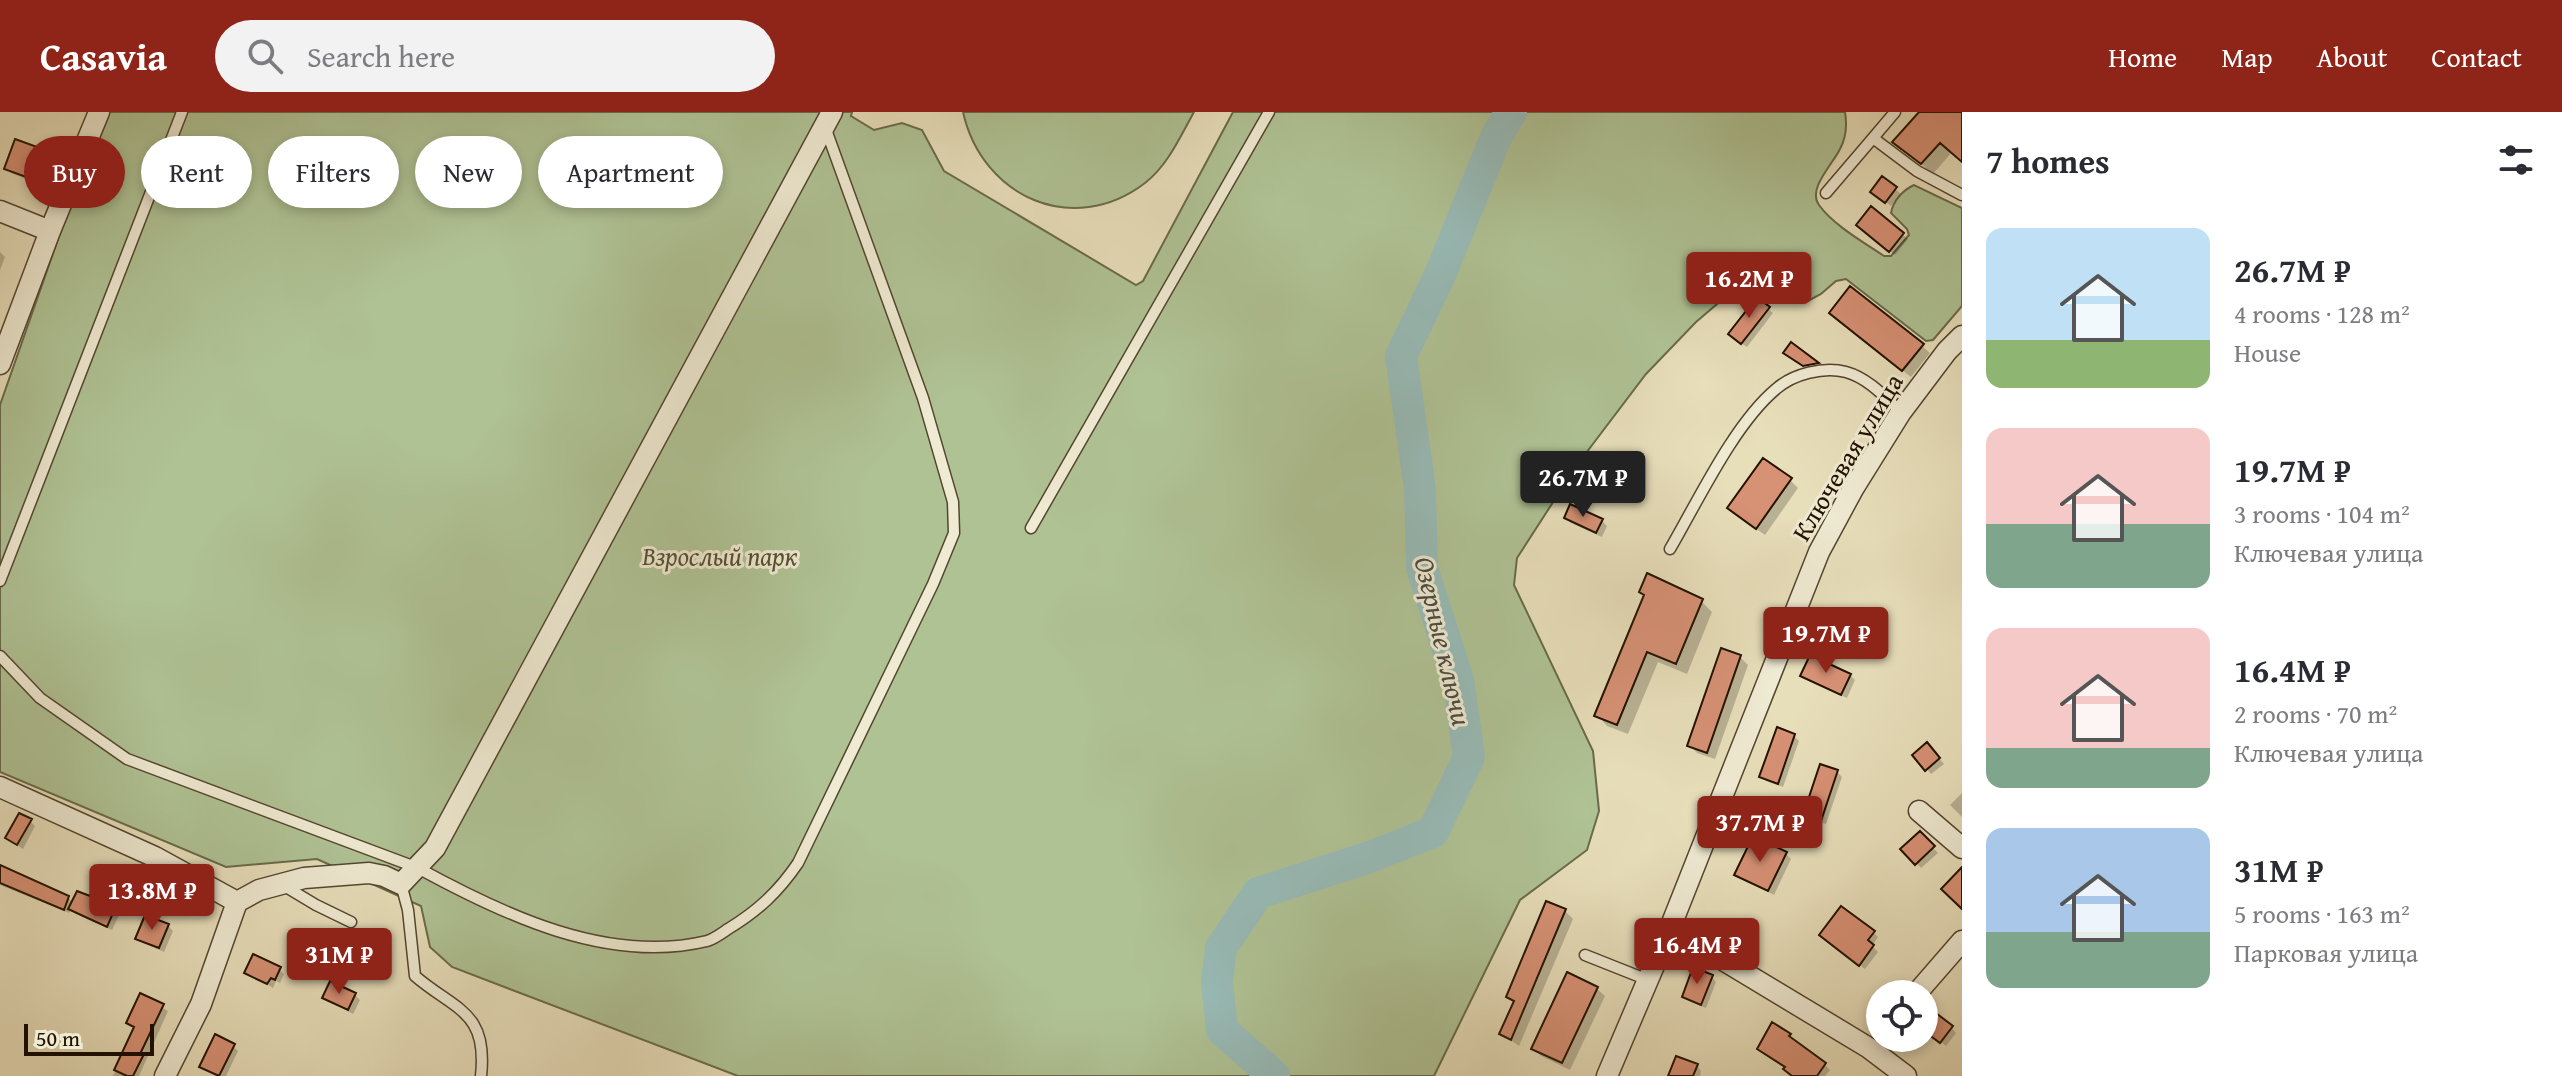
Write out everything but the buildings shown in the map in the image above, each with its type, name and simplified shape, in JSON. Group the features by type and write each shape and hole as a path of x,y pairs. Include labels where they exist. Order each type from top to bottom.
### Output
{"street":[{"path":"0,364 99,112"},
{"path":"165,1076 201,1004 237,902 259,890 304,878 369,873 401,884 435,848 828,119"},
{"path":"0,211 50,231"},
{"name":"Ключевая улица","path":"1607,1076 1670,928 1819,552 1853,489 1901,412 1962,336"},
{"path":"0,787 155,857 237,902"},
{"path":"1919,811 1962,848"},
{"path":"1670,928 1866,1038"},
{"path":"1928,980 1962,941"},
{"path":"1883,1052 1906,1076"}],"lane":[{"path":"0,581 182,112"},
{"path":"1031,528 1269,112"},
{"path":"1826,193 1895,112"},
{"path":"0,656 40,698 127,759 418,868 459,890 524,918 578,936 623,945 663,947 710,940 741,921 770,899 798,863 933,584 954,533 953,502 923,398 828,119"},
{"path":"1873,138 1917,171 1962,195"},
{"path":"1670,549 1741,428 1776,388 1791,379 1828,370 1846,372 1867,382 1901,412"},
{"path":"280,883 351,922"},
{"path":"401,884 408,910 415,976 460,1007 480,1033 481,1076"},
{"path":"1585,955 1648,980"}],"green space":[{"name":"Взрослый парк","path":"108,112 852,112 851,116 874,130 902,123 922,130 944,171 1136,285 1143,281 1233,112 1845,112 1846,131 1842,145 1816,192 1819,205 1841,226 1884,256 1891,256 1909,235 1891,213 1896,200 1910,187 1914,185 1962,208 1962,306 1933,340 1926,341 1846,279 1836,281 1808,301 1778,298 1754,289 1730,293 1696,322 1646,374 1577,465 1517,558 1514,585 1593,751 1599,811 1587,850 1520,900 1434,1076 738,1076 452,967 430,947 421,906 317,859 226,867 0,772 0,405 69,208 125,208 125,136 98,136"},
{"path":"963,112 1194,112 1167,159 1145,183 1117,199 1089,207 1061,207 1034,200 1010,186 989,167 973,142"}],"waterway":[{"name":"Озерные ключи","path":"1274,1076 1222,1030 1217,982 1221,948 1258,893 1370,857 1433,832 1469,757 1458,680 1422,568 1420,489 1401,356 1440,275 1496,137 1511,112"}]}
